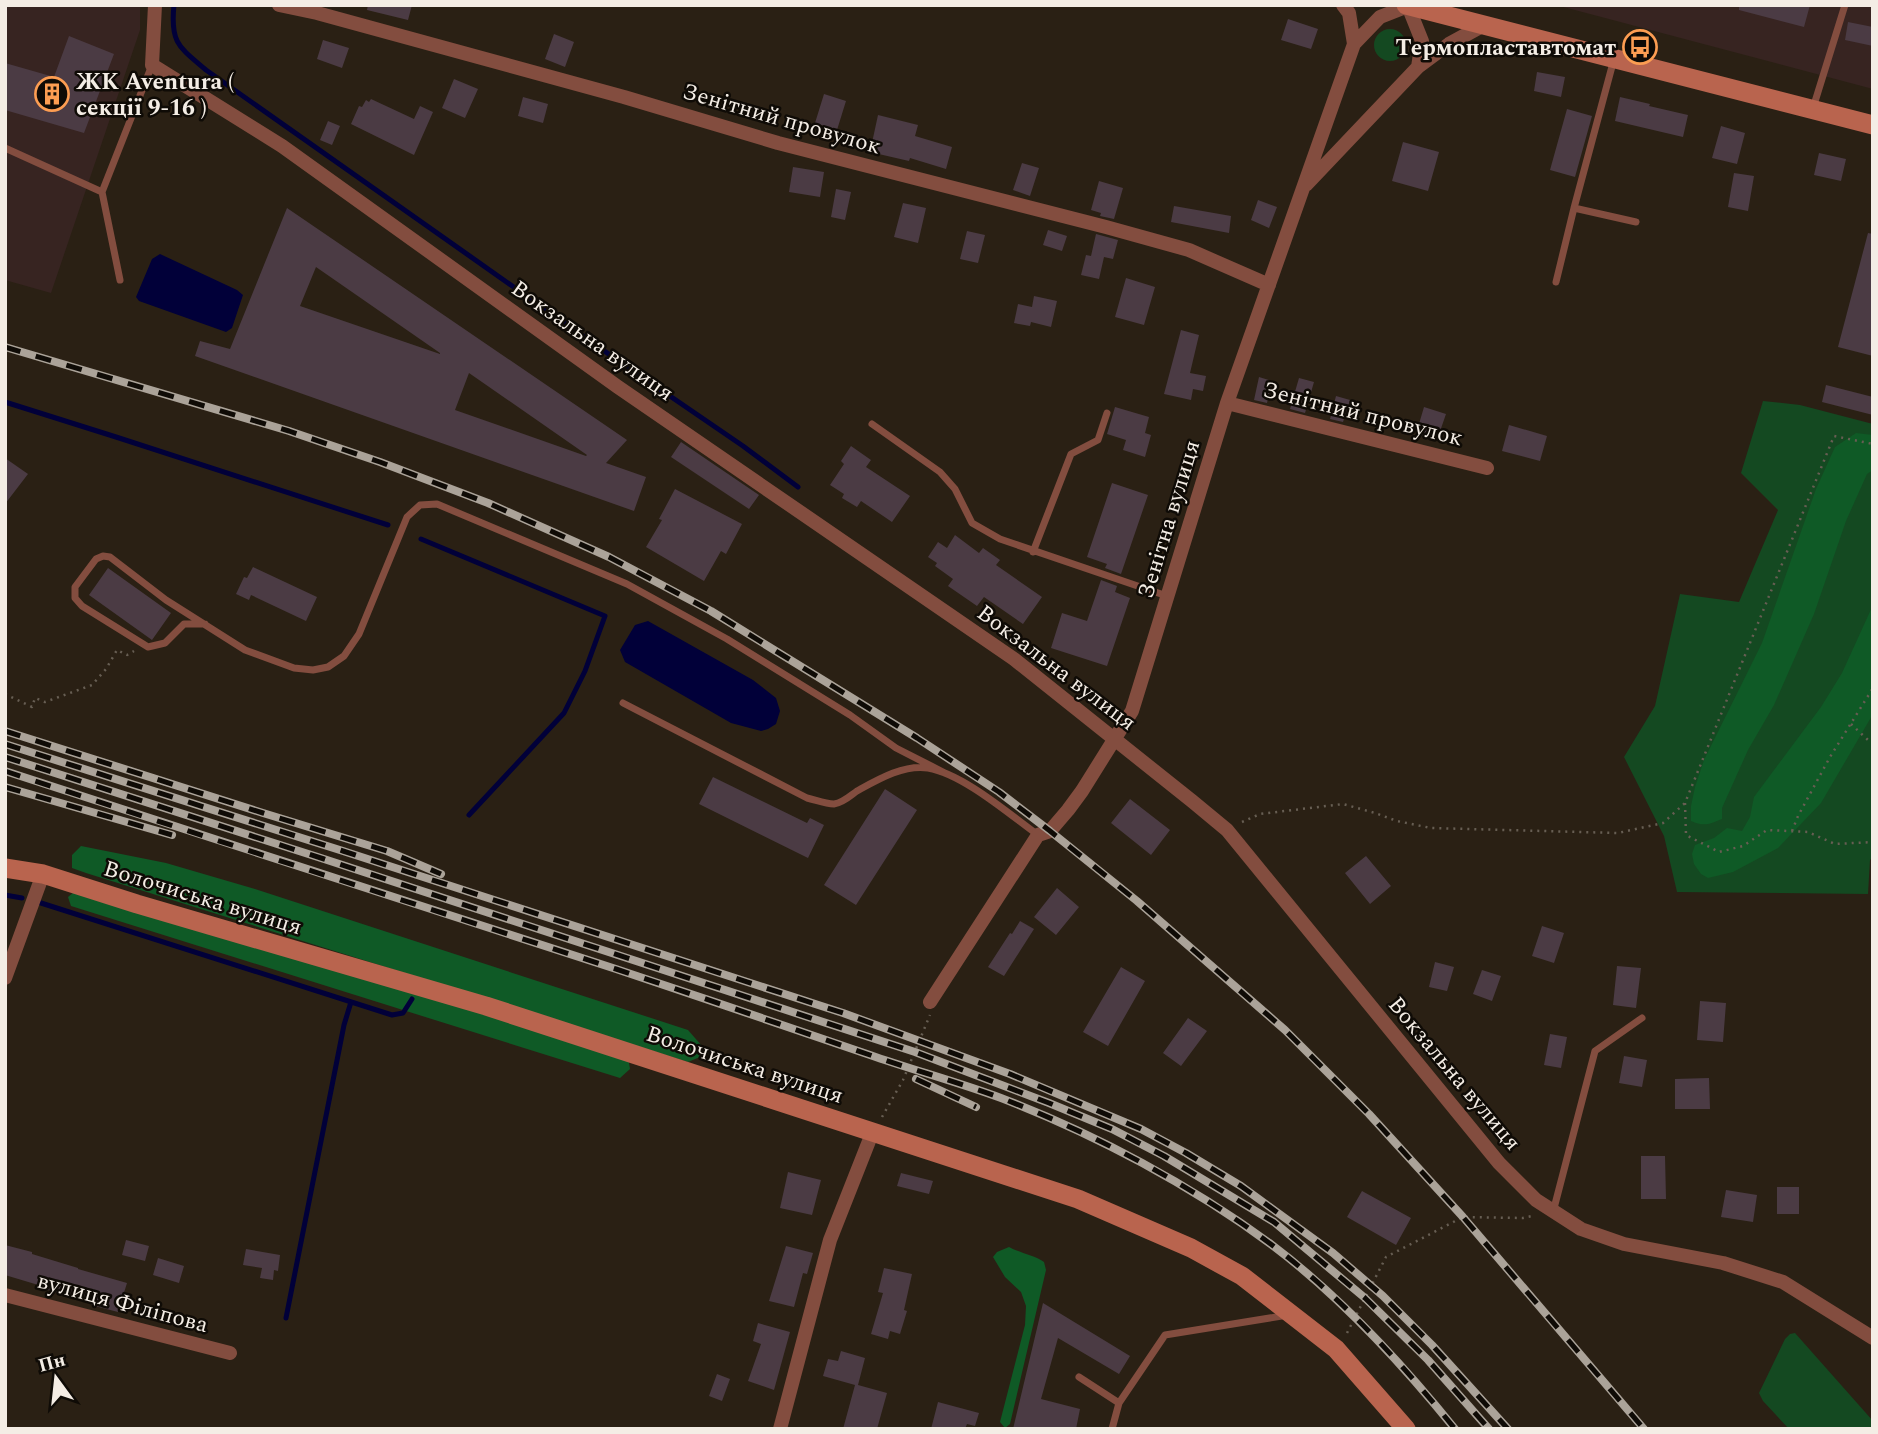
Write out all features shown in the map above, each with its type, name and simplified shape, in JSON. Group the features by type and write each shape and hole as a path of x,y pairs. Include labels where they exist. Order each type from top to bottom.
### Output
{"main road":[{"path":"1407,6 1873,125"},
{"name":"Волочиська вулиця","path":"5,868 43,874 486,1006 1078,1199 1191,1248 1242,1276 1336,1349 1406,1429"}],"street":[{"path":"152,65 155,5"},
{"name":"Зенітний провулок","path":"279,5 624,97 778,143 1189,250 1269,285"},
{"path":"1343,5 1349,13 1354,44"},
{"path":"1354,44 1380,17 1407,6 1422,41 1418,68"},
{"path":"1303,189 1418,68 1449,44 1482,26"},
{"name":"Зенітна вулиця","path":"930,1002 1038,835 1050,831 1068,810 1132,711 1227,403 1354,44"},
{"name":"Вокзальна вулиця","path":"152,65 282,146 618,387 1014,659 1227,830 1499,1163 1536,1200 1581,1229 1624,1244 1723,1263 1783,1282 1873,1338"},
{"name":"Зенітний провулок","path":"1227,403 1487,468"},
{"path":"5,978 43,874"},
{"path":"780,1429 830,1240 873,1131"},
{"name":"вулиця Філіпова","path":"5,1295 230,1353"}],"lane":[{"path":"1813,110 1844,5"},
{"path":"1556,282 1614,58"},
{"path":"120,279 102,192 152,65"},
{"path":"5,148 102,192"},
{"path":"1574,208 1636,222"},
{"path":"1033,552 1071,454 1098,440 1107,413"},
{"path":"872,424 940,472 955,489 972,523 1000,539 1033,552 1168,596"},
{"path":"205,624 184,624 165,643 149,647 82,606 75,598 75,587 96,559 103,555 110,557 166,600 205,624 245,650 294,668 313,670 328,667 344,656 359,634 407,517 420,505 437,504 627,584 727,639 850,715 896,748 945,772 979,793 1038,835"},
{"path":"623,703 807,798 830,804 841,802 894,773 925,768 945,772"},
{"path":"1553,1212 1595,1051 1643,1018"},
{"path":"1112,1429 1119,1404 1165,1335 1292,1315"},
{"path":"1079,1377 1119,1404"}],"path":[{"path":"1873,444 1835,436 1685,803 1686,835 1719,852 1743,846 1767,830 1808,832 1835,844 1873,842"},
{"path":"5,694 32,707 35,698 45,702 92,685 117,650 127,655 145,645"},
{"path":"1792,831 1830,757 1873,688"},
{"path":"1851,724 1868,740 1873,740"},
{"path":"1227,830 1260,814 1343,804 1397,821 1431,828 1618,833 1663,823 1685,803"},
{"path":"873,1131 909,1068 933,1010 930,1002"},
{"path":"1336,1349 1349,1330 1386,1257 1463,1217 1523,1218 1553,1212"}],"shaded area":[{"path":"5,5 140,5 140,30 51,293 5,280"},
{"path":"1556,5 1873,5 1873,89"},
{"path":"160,254 243,295 232,328 226,332 139,301 136,297 152,259"},
{"path":"648,621 753,680 776,698 780,711 776,724 761,731 731,723 625,662 620,650 635,625"}],"green space":[{"path":"1390,29 1402,33 1406,45 1402,57 1390,61 1378,57 1374,45 1378,33"},
{"path":"1763,401 1800,405 1873,424 1873,857 1870,860 1868,894 1677,892 1664,836 1624,757 1655,706 1680,594 1739,602 1778,510 1741,473"},
{"path":"1856,433 1873,435 1873,470 1867,474 1846,521 1814,614 1774,705 1748,750 1722,808 1722,819 1707,824 1691,821 1695,787 1704,760 1762,643 1816,489 1835,447"},
{"path":"1873,605 1873,714 1821,803 1778,848 1733,872 1708,878 1701,874 1694,864 1692,854 1695,845 1714,838 1727,828 1742,831 1750,817 1754,797 1821,707 1842,673"},
{"path":"81,846 166,863 255,889 688,1030 702,1046 700,1057 688,1062 86,873 72,868 72,855"},
{"path":"74,892 628,1057 630,1069 620,1078 71,906 68,897"},
{"path":"1009,1247 1044,1262 1046,1270 1010,1424 1005,1428 1000,1422 1025,1325 1026,1306 1021,1292 1005,1277 993,1257 997,1252"},
{"path":"1795,1333 1873,1421 1873,1429 1789,1429 1763,1401 1759,1393 1785,1339"}],"building":[{"path":"368,5 412,5 408,20 367,10"},
{"path":"1739,5 1810,5 1804,27 1739,10"},
{"path":"1288,19 1318,29 1311,49 1281,40"},
{"path":"1848,22 1873,27 1873,46 1845,40"},
{"path":"554,34 574,42 565,67 545,59"},
{"name":"ЖК Aventura ( секції 9-16 )","path":"69,36 114,54 84,133 5,110 5,63 54,77"},
{"path":"323,40 349,48 342,68 317,59"},
{"path":"1537,72 1565,77 1561,97 1534,91"},
{"path":"454,79 478,89 465,118 442,108"},
{"path":"824,94 846,101 837,130 815,123"},
{"path":"523,97 548,104 543,123 518,116"},
{"path":"1620,97 1688,115 1683,137 1615,121"},
{"path":"371,99 414,119 420,106 433,112 414,155 351,124 359,106 362,107 366,100 369,102"},
{"path":"1567,109 1592,116 1575,177 1550,170"},
{"path":"878,115 918,125 915,136 952,147 946,169 910,158 909,161 870,152"},
{"path":"328,121 340,126 332,145 320,140"},
{"path":"1721,126 1745,133 1737,164 1712,158"},
{"path":"1403,142 1439,152 1428,191 1392,181"},
{"path":"1819,153 1846,159 1841,181 1814,175"},
{"path":"1022,163 1039,168 1030,196 1013,190"},
{"path":"793,167 824,172 820,197 789,192"},
{"path":"1734,173 1754,176 1748,211 1728,207"},
{"path":"1099,181 1123,188 1114,219 1100,216 1101,213 1091,210"},
{"path":"836,189 851,192 845,220 831,217"},
{"path":"1258,200 1277,207 1269,228 1251,220"},
{"path":"903,203 926,208 918,243 894,237"},
{"path":"1174,206 1231,216 1229,233 1171,222"},
{"path":"287,208 627,440 606,463 646,477 634,511 195,356 200,341 230,349","holes":["316,267 440,353 440,354 300,306","469,373 587,455 455,410"]},
{"path":"1048,230 1067,236 1062,251 1043,245"},
{"path":"967,231 985,235 978,263 960,259"},
{"path":"1868,233 1873,234 1873,356 1838,347"},
{"path":"1096,234 1118,240 1113,259 1104,257 1099,279 1081,275 1086,255 1091,256"},
{"path":"1126,278 1155,287 1144,325 1115,317"},
{"path":"1034,296 1057,301 1051,327 1031,322 1030,326 1014,323 1018,304 1032,307"},
{"path":"1181,330 1199,335 1190,373 1206,376 1203,391 1193,389 1191,400 1164,394"},
{"path":"1259,377 1272,381 1267,403 1254,400"},
{"path":"1299,378 1314,382 1305,413 1290,409"},
{"path":"1826,385 1873,397 1873,415 1822,402"},
{"path":"1336,396 1350,400 1343,422 1330,419"},
{"path":"1115,407 1149,417 1145,433 1151,435 1145,457 1123,450 1126,440 1107,434"},
{"path":"1424,407 1446,414 1437,440 1416,434"},
{"path":"1509,425 1547,436 1540,461 1502,451"},
{"path":"681,442 759,495 749,509 671,457"},
{"path":"851,446 871,460 866,467 910,496 892,522 861,501 857,507 842,498 844,494 830,485 844,464 841,461"},
{"path":"5,458 28,474 5,504"},
{"path":"1112,483 1148,495 1121,574 1105,568 1107,564 1087,557"},
{"path":"675,489 742,524 726,554 721,551 704,581 646,547 662,520 659,519"},
{"path":"955,535 979,553 983,548 1000,560 996,565 1042,597 1023,624 984,597 977,606 948,586 953,579 935,566 937,563 928,557 938,542 947,548"},
{"path":"253,567 317,597 306,621 251,595 249,600 236,594 244,577 247,578"},
{"path":"108,568 171,613 152,640 89,595"},
{"path":"1101,580 1117,586 1115,592 1130,598 1107,666 1051,648 1062,613 1087,621"},
{"path":"713,777 807,823 810,818 824,825 808,858 699,804"},
{"path":"885,789 917,810 856,905 824,885"},
{"path":"1130,799 1170,830 1151,855 1111,823"},
{"path":"1366,856 1391,886 1370,904 1345,873"},
{"path":"1057,888 1079,907 1056,935 1034,917"},
{"path":"1020,921 1034,929 1004,976 988,967"},
{"path":"1542,926 1564,933 1554,963 1532,956"},
{"path":"1435,962 1454,967 1447,991 1429,987"},
{"path":"1617,966 1641,968 1636,1008 1613,1005"},
{"path":"1121,967 1145,981 1108,1046 1083,1032"},
{"path":"1482,970 1501,976 1492,1001 1473,994"},
{"path":"1700,1001 1726,1003 1723,1042 1697,1040"},
{"path":"1188,1018 1207,1031 1181,1066 1163,1053"},
{"path":"1550,1034 1567,1037 1561,1068 1544,1065"},
{"path":"1624,1056 1647,1060 1642,1087 1619,1083"},
{"path":"1709,1078 1710,1109 1675,1109 1675,1079"},
{"path":"1641,1156 1665,1156 1666,1199 1641,1199"},
{"path":"788,1172 821,1180 812,1215 780,1208"},
{"path":"901,1173 933,1181 929,1194 897,1186"},
{"path":"1777,1187 1799,1187 1799,1214 1777,1214"},
{"path":"1726,1190 1757,1195 1753,1222 1721,1217"},
{"path":"1362,1191 1411,1218 1396,1245 1347,1217"},
{"path":"126,1240 149,1246 145,1261 122,1255"},
{"path":"5,1245 127,1283 118,1312 5,1275"},
{"path":"786,1246 813,1253 807,1274 803,1273 794,1307 769,1301"},
{"path":"246,1249 280,1255 278,1271 274,1270 273,1280 260,1278 262,1268 243,1265"},
{"path":"158,1258 184,1266 179,1283 153,1275"},
{"path":"884,1268 912,1274 904,1310 907,1311 900,1334 890,1331 888,1339 871,1334 883,1293 878,1292"},
{"path":"1043,1303 1130,1356 1119,1374 1058,1338 1041,1399 1080,1409 1076,1429 1013,1429"},
{"path":"758,1323 790,1332 774,1390 748,1381 761,1344 753,1341"},
{"path":"841,1351 865,1358 858,1385 887,1393 877,1429 843,1429 855,1385 823,1376 828,1359 838,1361"},
{"path":"717,1374 730,1379 722,1401 709,1396"},
{"path":"938,1402 979,1413 975,1426 967,1424 965,1429 931,1429"}],"waterway":[{"path":"174,5 174,28 178,43 206,70 798,487"},
{"path":"5,402 388,525"},
{"path":"421,539 605,616 585,671 564,713 469,815"},
{"path":"5,895 22,898"},
{"path":"41,903 392,1015 403,1013 412,999"},
{"path":"286,1318 344,1025 351,1002"}],"railway":[{"path":"5,347 289,431 380,462 488,503 609,557 711,611 999,792 1137,901 1285,1030 1369,1114 1463,1217 1644,1429"},
{"path":"5,731 387,851 441,874"},
{"path":"5,744 843,1013 1010,1074 1141,1129 1241,1186 1333,1253 1383,1296 1432,1345 1508,1429"},
{"path":"5,757 915,1052 1112,1129 1164,1156 1274,1222 1365,1298 1428,1360 1489,1429"},
{"path":"5,771 616,969 1001,1098 1072,1128 1141,1162 1209,1202 1272,1245 1322,1286 1369,1331 1455,1429"},
{"path":"5,787 172,835"},
{"path":"916,1079 976,1107"}],"place":[{"name":"Термопластавтомат","path":"1640,47"},
{"name":"ЖК Aventura ( секції 9-16 )","path":"52,94"}]}
